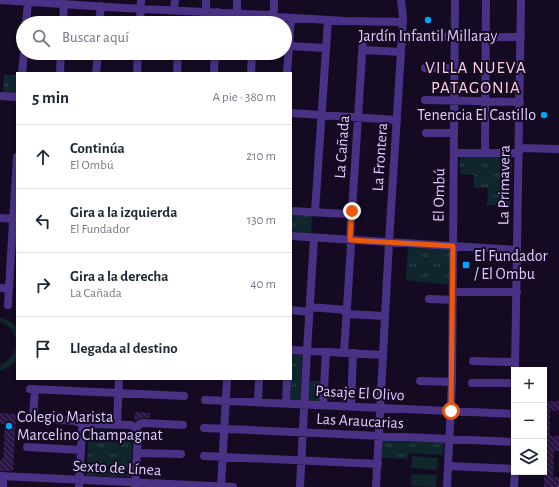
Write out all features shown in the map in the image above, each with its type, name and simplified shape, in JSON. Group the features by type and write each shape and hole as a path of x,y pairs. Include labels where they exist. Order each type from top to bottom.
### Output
{"street":[{"path":"0,0 54,2 64,4 81,3 100,6 108,4 140,3 174,10 272,14 275,16"},
{"path":"174,10 175,0"},
{"path":"206,0 206,12"},
{"path":"236,13 237,0"},
{"path":"272,14 274,10 274,0"},
{"name":"La Frontera","path":"376,487 389,242 403,22 401,0"},
{"name":"El Ombú","path":"447,487 452,382 455,0"},
{"path":"485,153 486,0"},
{"name":"La Primavera","path":"515,366 522,0"},
{"path":"27,16 28,2"},
{"path":"140,3 140,16"},
{"path":"63,16 64,4"},
{"path":"100,6 100,16"},
{"path":"292,18 364,22 403,22"},
{"path":"315,212 328,20"},
{"path":"402,35 521,37"},
{"name":"La Cañada","path":"344,353 351,245 350,216 352,213 363,39"},
{"path":"292,46 326,48"},
{"path":"363,50 401,52"},
{"path":"22,72 23,60"},
{"path":"60,72 61,60"},
{"path":"96,72 97,60"},
{"path":"137,72 138,60"},
{"path":"177,72 178,60"},
{"path":"214,72 215,60"},
{"path":"251,72 252,60"},
{"path":"287,72 288,60"},
{"path":"425,68 454,68"},
{"path":"0,96 16,96"},
{"path":"425,100 520,102"},
{"path":"292,113 397,120"},
{"path":"426,133 454,133"},
{"path":"454,153 559,149"},
{"path":"8,306 12,292 16,188"},
{"path":"292,210 346,214 350,216"},
{"path":"0,218 15,219"},
{"path":"292,236 517,250"},
{"path":"300,487 314,238"},
{"path":"0,288 12,292"},
{"path":"429,298 517,292"},
{"path":"292,310 309,309 385,316"},
{"path":"292,350 383,355"},
{"path":"323,405 326,352"},
{"path":"351,406 353,354"},
{"path":"473,361 515,366"},
{"path":"117,425 119,380"},
{"path":"221,487 227,380"},
{"path":"258,402 259,380"},
{"path":"286,403 287,380"},
{"path":"420,381 452,382"},
{"path":"472,383 511,383"},
{"path":"84,426 75,421 35,418 33,415 32,389 184,396"},
{"name":"Pasaje El Olivo","path":"205,400 511,414"},
{"path":"136,428 140,424 144,423 183,425"},
{"path":"84,426 90,424 117,425 133,426 136,428 138,433 136,485"},
{"path":"80,483 82,432 84,426"},
{"name":"Las Araucarias","path":"204,428 511,442"},
{"path":"27,447 81,450"},
{"path":"137,452 181,454"},
{"path":"204,456 378,464"},
{"path":"448,466 511,471"},
{"path":"514,475 514,487"},
{"path":"2,476 3,487"},
{"name":"Sexto de Línea","path":"2,476 80,483 233,487"}],"green space":[{"path":"4,75 16,75 16,93 3,93"},
{"path":"460,155 512,156 510,205 487,205 488,188 474,188 474,175 460,174"},
{"path":"292,215 312,216 311,233 292,232"},
{"path":"408,246 451,248 450,285 406,280"},
{"path":"0,317 11,322 16,327 16,343 12,331 0,322"},
{"path":"16,343 16,360 11,366 0,371 0,365 12,356"},
{"path":"292,354 300,355 302,356 300,402 288,401 289,380 292,380"},
{"path":"309,381 321,381 320,403 310,402 308,400"},
{"path":"89,430 133,430 130,477 86,475"},
{"path":"382,440 444,443 443,455 409,453 408,459 382,458"},
{"path":"412,456 438,458 437,470 411,468"},
{"path":"100,461 123,463 123,476 99,474"},
{"path":"411,474 437,475 436,487 411,486"}],"building":[{"path":"547,401 559,401 559,411 550,411 550,436 559,436 559,451 554,451 553,477 559,477 559,487 544,487 544,475 547,475"},
{"path":"135,412 150,413 150,418 143,418 134,421"},
{"path":"0,413 16,414 13,471 0,471 0,459 3,459 5,424 0,424"}],"place":[{"name":"Jardín Infantil Millaray","path":"428,20"},
{"name":"Tenencia El Castillo","path":"544,115"},
{"name":"El Fundador / El Ombu","path":"466,265"},
{"name":"Colegio Marista Marcelino Champagnat","path":"9,426"}],"district":[{"name":"VILLA NUEVA PATAGONIA","path":"476,77"}],"route":[{"path":"352,211 350,216 350,240 453,246 451,411"}]}
